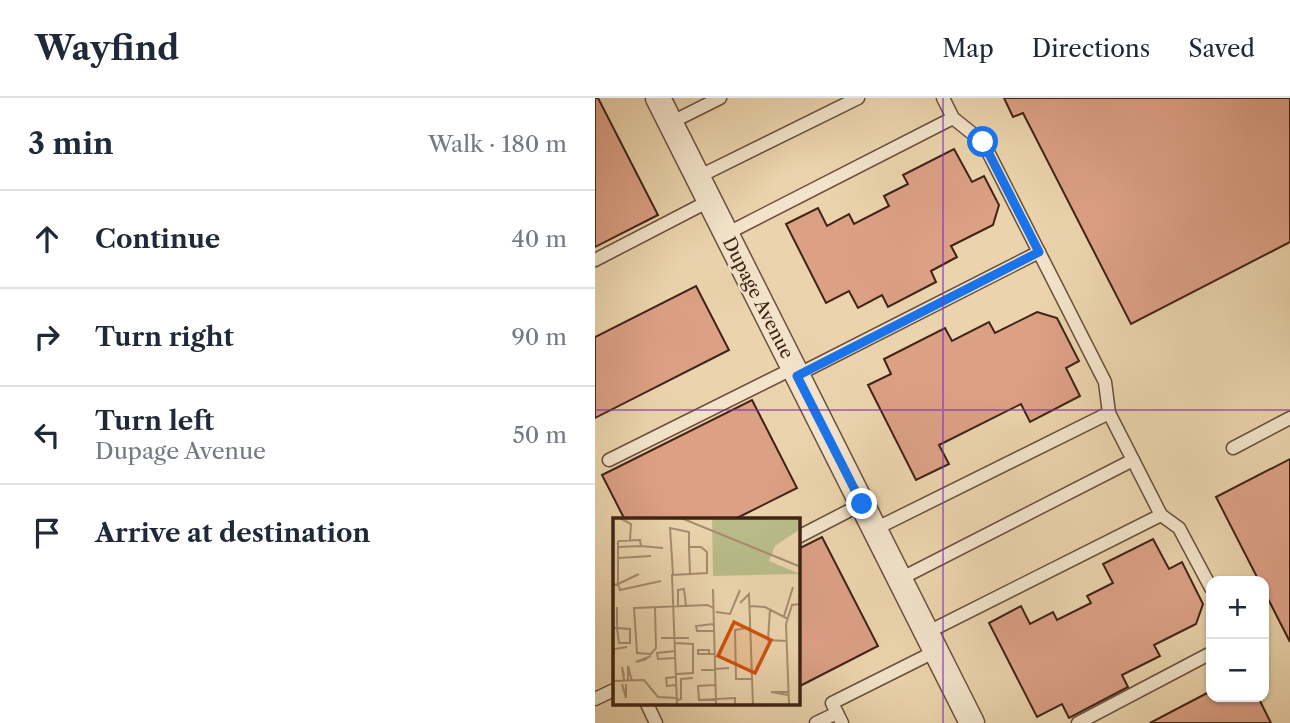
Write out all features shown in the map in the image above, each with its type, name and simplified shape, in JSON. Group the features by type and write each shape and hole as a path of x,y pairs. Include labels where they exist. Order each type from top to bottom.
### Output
{"street":[{"name":"Dupage Avenue","path":"658,98 972,723"}],"lane":[{"path":"670,123 720,98"},
{"path":"698,177 858,98"},
{"path":"943,98 953,118 983,142 1105,382 1109,413 1161,515 1179,528 1206,579"},
{"path":"726,234 953,118"},
{"path":"595,260 709,201"},
{"path":"609,460 796,372 1039,252"},
{"path":"875,529 1109,413"},
{"path":"1233,448 1290,418"},
{"path":"899,579 1133,460"},
{"path":"800,536 862,504"},
{"path":"816,723 840,718 832,704 931,642 1161,515"},
{"path":"1078,723 1206,656"},
{"path":"595,699 613,690"},
{"path":"648,706 656,723"}],"building":[{"path":"595,98 598,98 658,215 595,247"},
{"path":"1004,98 1290,98 1290,242 1131,324 1023,113 1013,117"},
{"path":"954,149 972,182 984,176 999,205 993,225 951,246 957,257 931,271 936,282 888,307 882,295 858,308 849,291 826,303 786,224 818,208 827,226 849,214 854,224 889,206 884,196 908,184 903,175"},
{"path":"696,286 729,350 595,418 595,337"},
{"path":"1037,312 1057,318 1079,361 1066,368 1080,396 1030,422 1021,404 939,445 949,464 916,480 868,385 891,374 884,359 945,328 952,341 989,322 995,333"},
{"path":"752,400 797,488 737,518 624,518 602,475"},
{"path":"1290,459 1290,642 1269,601 1269,576 1256,576 1216,497"},
{"path":"822,537 878,646 800,686 800,548"},
{"path":"1153,539 1169,569 1182,562 1203,604 1196,624 1154,645 1160,656 1122,675 1128,687 1069,718 1062,704 1037,717 989,623 1021,606 1030,624 1053,612 1057,620 1091,603 1087,596 1113,583 1103,564"},
{"path":"1206,694 1206,702 1260,702 1271,723 1150,723"}],"route":[{"path":"862,504 797,376 1039,252 983,142"}]}
